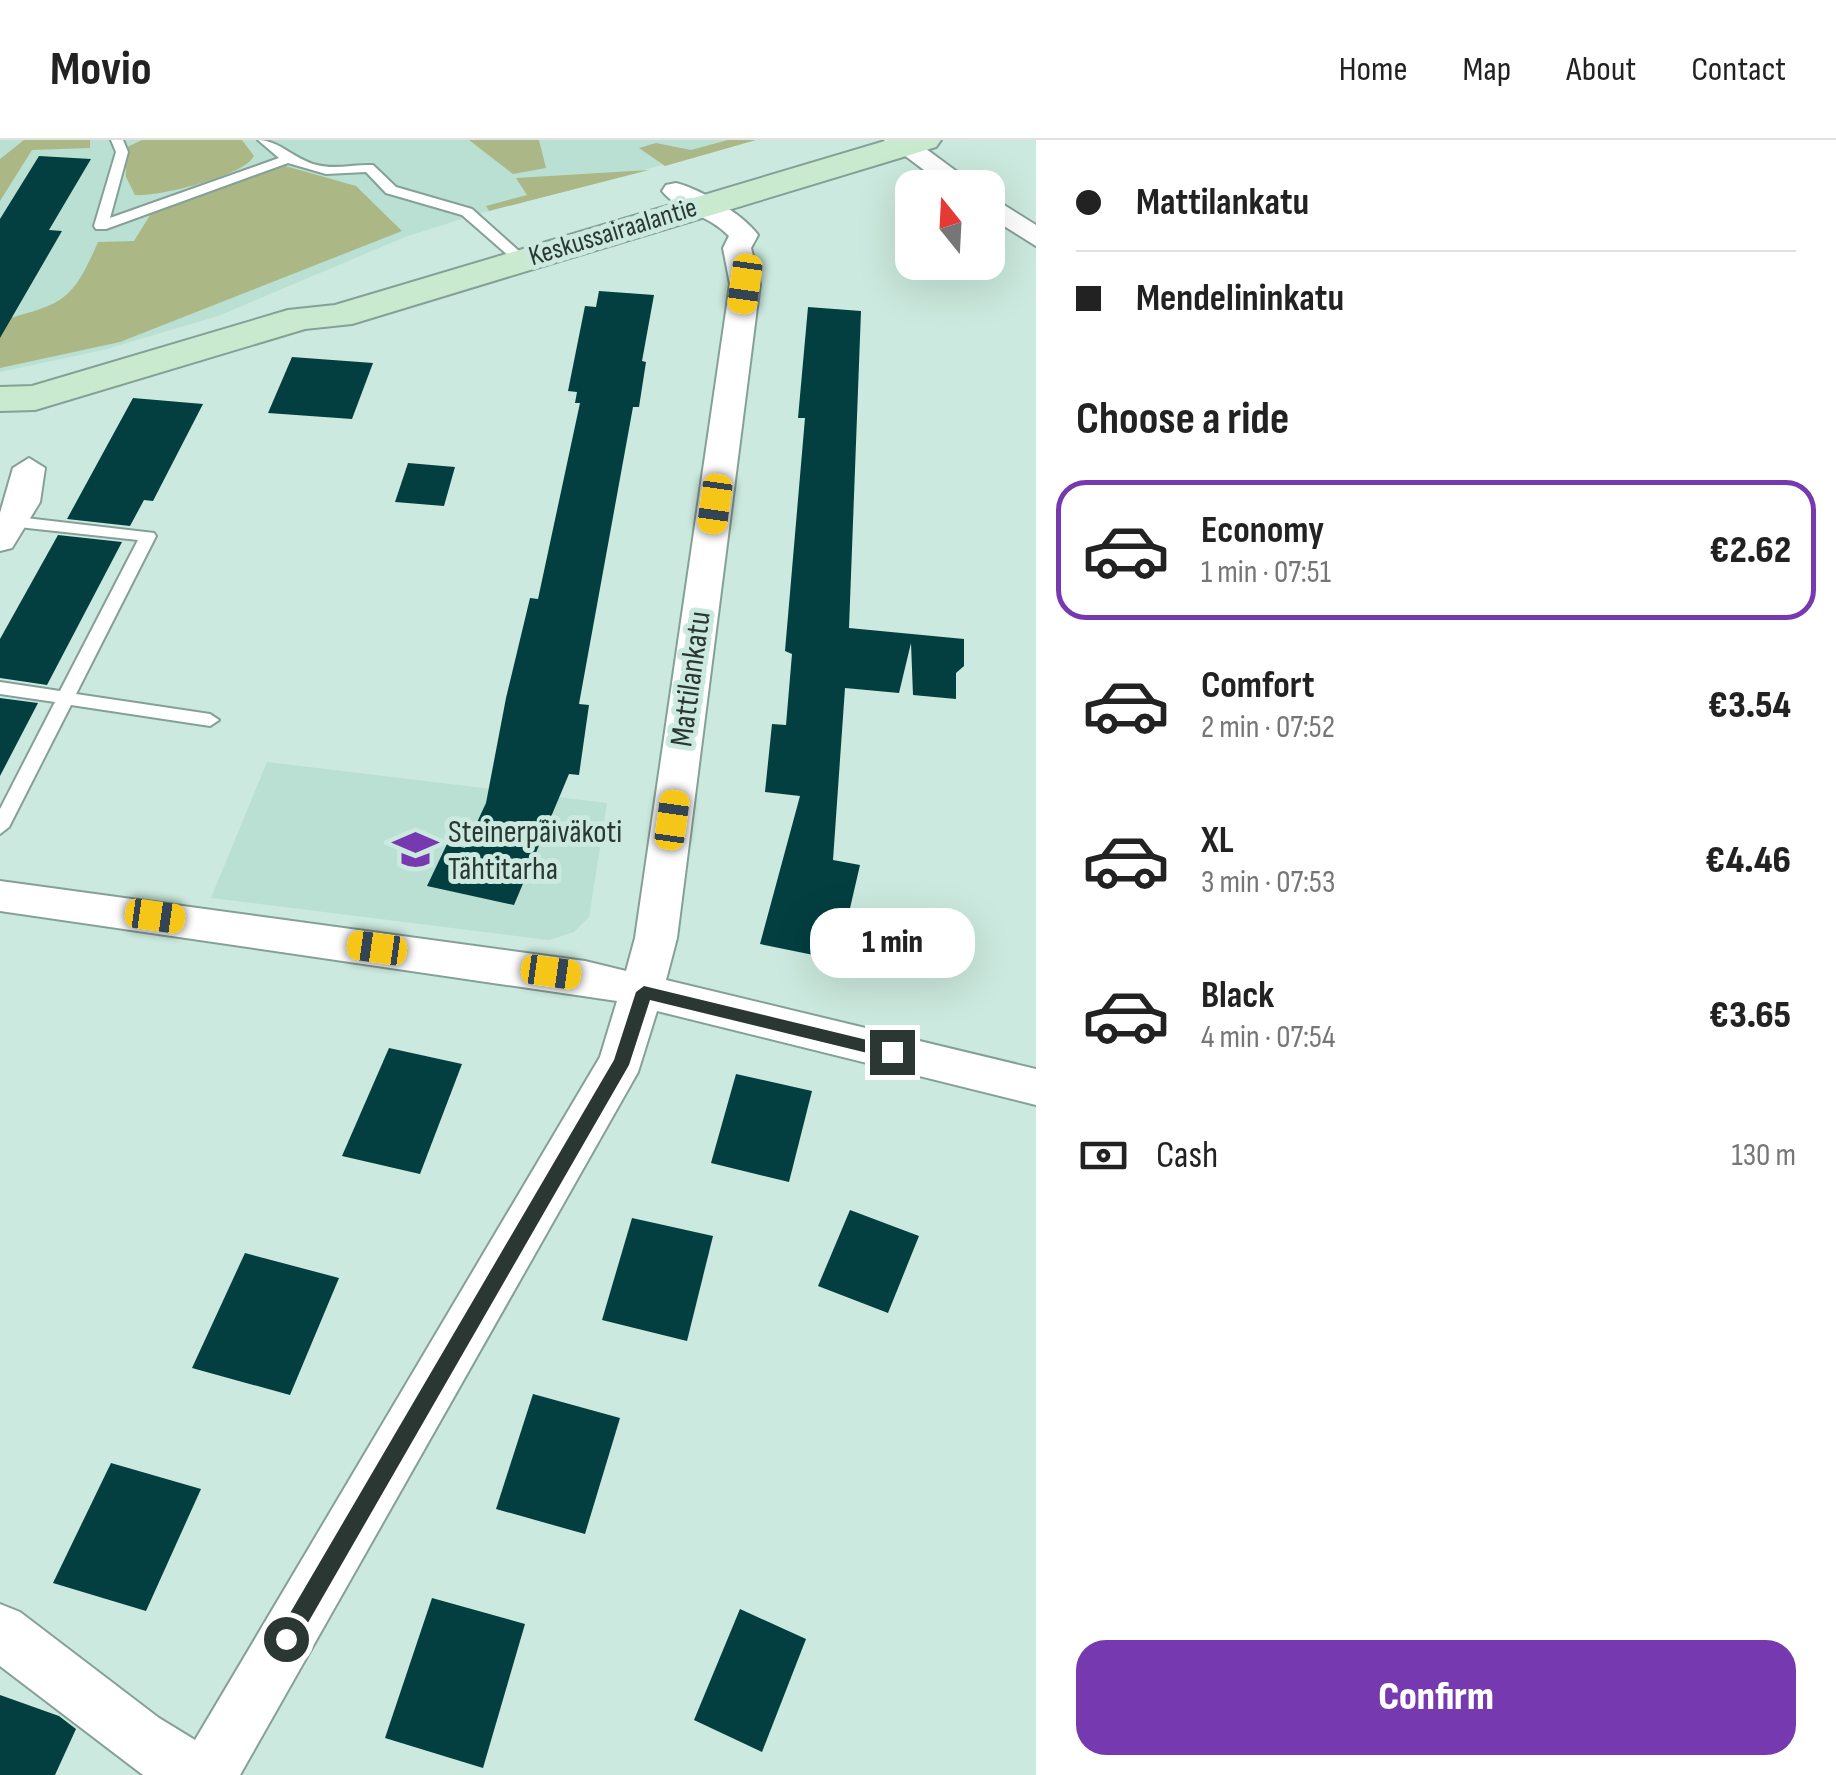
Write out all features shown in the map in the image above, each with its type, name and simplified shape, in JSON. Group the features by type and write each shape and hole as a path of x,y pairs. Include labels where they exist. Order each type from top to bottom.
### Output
{"main road":[{"name":"Keskussairaalantie","path":"687,199 852,140"},
{"name":"Keskussairaalantie","path":"12,405 302,318 338,316 512,251 687,199 909,142"}],"street":[{"path":"909,142 944,170"},
{"name":"Mattilankatu","path":"207,1775 622,1060 644,992 656,938 745,284 738,248 701,234 692,222 687,199"},
{"path":"1005,213 1030,228"},
{"path":"4,527 23,502 29,468"},
{"path":"0,896 586,977 1036,1087"},
{"path":"0,1631 138,1740 199,1775"}],"lane":[{"path":"117,140 122,152 101,226 284,160"},
{"path":"264,140 284,160 346,174 369,168 391,190 467,212 512,251"},
{"path":"0,827 148,536 4,527"},
{"path":"0,688 210,720"}],"shaded area":[{"path":"0,140 756,140 474,215 405,237 218,316 103,350 0,372"},
{"name":"Steinerpäiväkoti Tähtitarha","path":"267,762 607,803 589,917 574,932 549,940 211,898"}],"green space":[{"path":"24,140 90,140 90,148 32,150 0,201 0,159"},
{"path":"142,140 242,140 254,156 247,164 218,178 180,189 135,195 126,177 125,148"},
{"path":"469,140 539,140 546,168 513,174"},
{"path":"728,140 756,140 665,166 639,148 656,143 691,150"},
{"path":"282,165 356,186 402,231 120,342 0,368 0,321 62,298 80,278 98,242 134,241 152,212"},
{"path":"649,170 489,211 486,206 527,195 516,178"}],"building":[{"path":"39,156 91,159 49,230 62,231 0,338 0,219"},
{"path":"599,291 654,295 642,361 646,362 639,407 633,407 579,704 589,705 579,775 569,774 514,905 427,886 447,844 465,848 486,803 506,698 530,598 538,599 580,403 575,403 577,392 568,391 585,306 596,307"},
{"path":"808,307 861,311 849,628 964,639 964,666 956,673 956,699 913,695 911,643 899,693 845,688 833,860 860,865 838,960 760,944 800,796 765,792 772,724 786,725 792,654 785,651 805,418 798,418"},
{"path":"292,357 373,363 352,419 268,413"},
{"path":"133,398 203,404 153,501 144,500 130,526 67,519"},
{"path":"408,463 455,467 444,506 395,502"},
{"path":"58,535 122,542 47,685 0,678 0,639"},
{"path":"0,698 38,703 0,776"},
{"path":"389,1048 462,1064 420,1174 342,1156"},
{"path":"736,1074 812,1091 789,1182 711,1163"},
{"path":"850,1210 919,1236 888,1313 818,1286"},
{"path":"632,1218 713,1236 687,1341 602,1320"},
{"path":"245,1253 339,1278 290,1395 192,1368"},
{"path":"533,1394 620,1418 585,1534 496,1509"},
{"path":"111,1463 201,1489 146,1611 53,1583"},
{"path":"432,1598 525,1624 483,1768 385,1738"},
{"path":"740,1609 806,1639 762,1752 694,1720"},
{"path":"0,1695 59,1716 76,1729 55,1775 0,1775"}],"place":[{"name":"Steinerpäiväkoti Tähtitarha","path":"415,850"}],"route":[{"path":"286,1639 622,1060 644,992 892,1052"}]}
